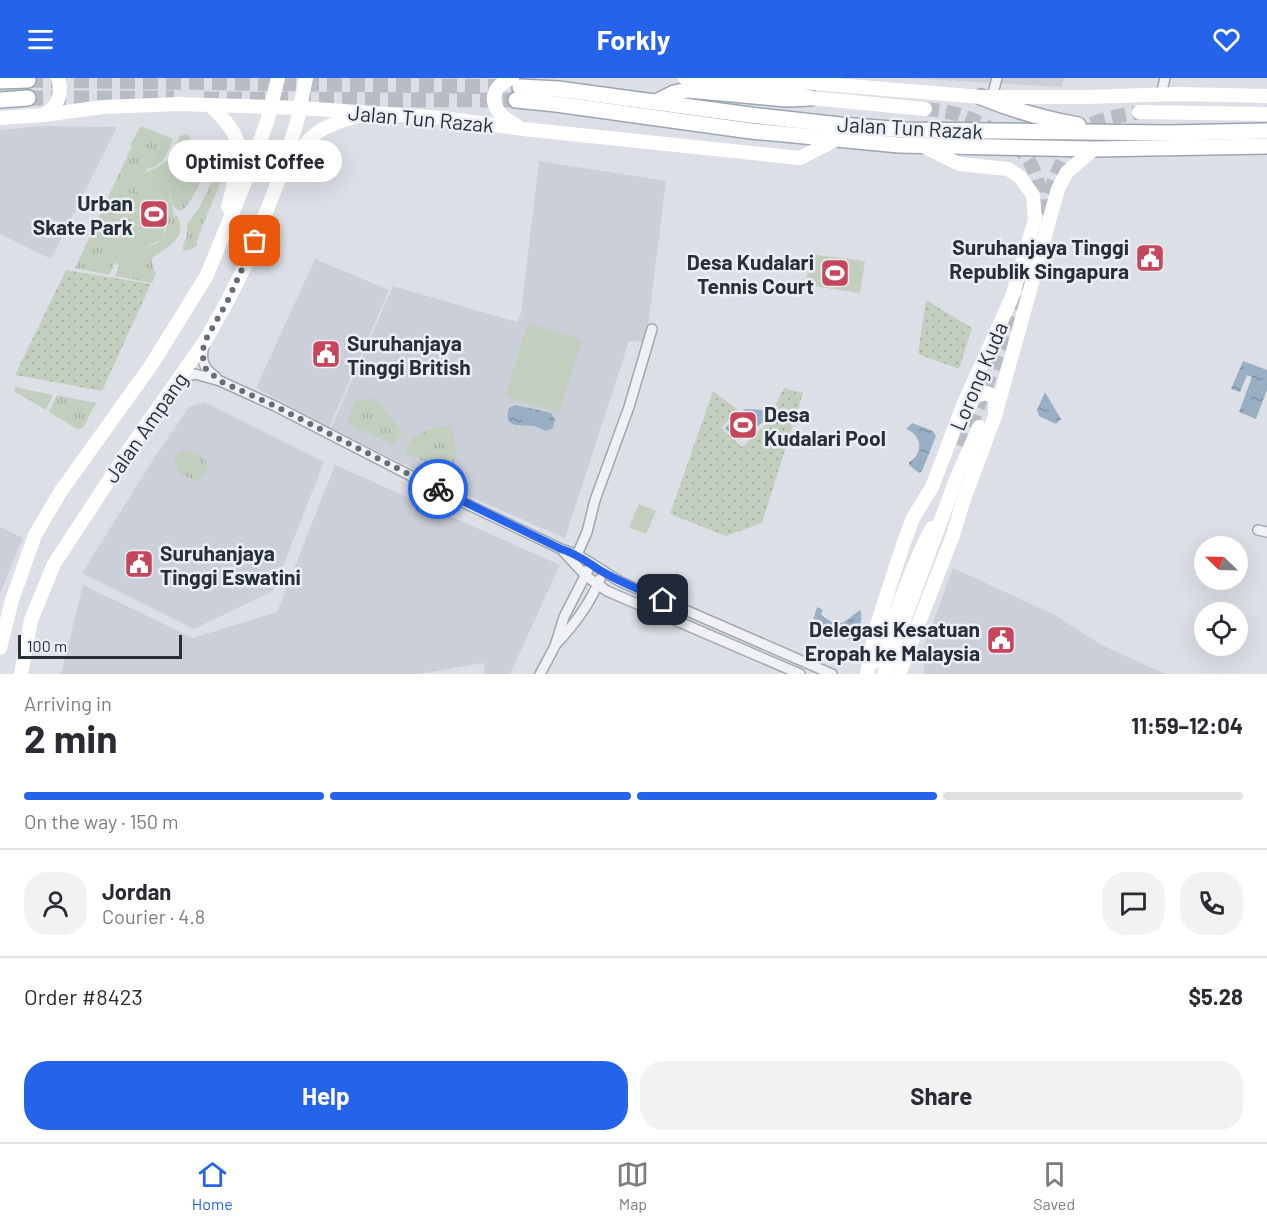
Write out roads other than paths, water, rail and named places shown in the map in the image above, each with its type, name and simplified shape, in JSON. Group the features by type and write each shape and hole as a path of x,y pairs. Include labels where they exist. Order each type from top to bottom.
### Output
{"main road":[{"path":"43,115 57,103 60,94 58,78"},
{"name":"Jalan Ampang","path":"0,648 12,600 35,535 62,491 152,364 207,275 272,108 278,78"},
{"name":"Jalan Ampang","path":"21,674 31,620 54,564 130,448 205,341 246,264 279,179 300,108 306,78"},
{"path":"685,78 781,90 811,98"},
{"name":"Jalan Tun Razak","path":"753,78 986,97 1267,96"},
{"path":"0,81 28,80"},
{"path":"516,88 501,85 496,92 495,106 499,115 506,121 523,129"},
{"name":"Jalan Tun Razak","path":"516,88 656,102 840,125 905,130 1121,133 1267,131"},
{"name":"Jalan Tun Razak","path":"516,88 556,104 751,131 923,146 1095,149 1267,146"},
{"path":"656,102 674,93 688,90 786,99 811,98 925,109"},
{"path":"986,97 1010,109 1040,118 1121,133"},
{"path":"0,100 28,98"},
{"path":"210,105 229,123 237,137 240,153 219,247"},
{"name":"Jalan Tun Razak","path":"0,118 103,107 210,105 300,108 444,117 523,129 800,158 837,139"},
{"path":"1139,112 1267,114"},
{"path":"279,179 303,145 319,130 330,124 368,113"},
{"name":"Lorong Kuda","path":"867,674 875,631 902,548 913,518 932,487 956,423 1012,297 1032,233 1035,207 1028,185 1008,169 959,164 923,146"},
{"name":"Lorong Kuda","path":"899,674 953,535 995,416 1058,189 1067,172 1095,149"},
{"path":"956,423 965,415 970,401 981,393 987,393 995,398 995,416"},
{"path":"884,674 957,477 979,428"},
{"name":"Lorong Kuda","path":"867,674 886,640 920,548 936,519 952,477"}],"street":[{"path":"986,97 997,78"},
{"path":"1161,95 1165,78"},
{"path":"575,558 587,532 595,500 629,407 652,329"},
{"path":"205,341 203,362 206,369 220,381"},
{"path":"179,379 195,374 220,381 275,406 591,564 621,582 832,674"},
{"path":"575,558 586,576 607,591 800,674"},
{"path":"540,674 555,646 564,617 591,564"},
{"path":"555,646 577,621 603,572"}],"water":[{"path":"1243,361 1267,370 1267,390 1256,419 1239,412 1252,377 1247,375 1240,392 1231,389"},
{"path":"1045,392 1061,419 1056,424 1039,416 1037,410"},
{"path":"515,405 551,413 555,420 553,428 546,431 534,426 515,425 509,422 507,416 509,408"},
{"name":"Desa Kudalari Pool","path":"745,409 764,410 763,422 739,440 725,428"},
{"path":"912,423 933,431 936,436 922,471 919,473 909,465 919,450 918,440 906,429"},
{"path":"817,607 823,610 821,614 834,623 847,620 860,610 861,621 858,631 853,637 847,639 819,627 813,621"}],"tunnel":[{"path":"28,80 520,87"},
{"path":"28,98 174,98"},
{"path":"204,99 516,100"},
{"path":"925,109 962,116 996,132"},
{"path":"1036,234 1055,177 1077,136 1085,128 1097,122 1139,112"},
{"path":"1014,145 1032,166 1040,191 1042,210"},
{"path":"963,447 1018,302 1026,270"}],"place":[{"name":"Urban Skate Park","path":"154,214"},
{"name":"Optimist Coffee","path":"255,241"},
{"name":"Suruhanjaya Tinggi Republik Singapura","path":"1150,258"},
{"name":"Desa Kudalari Tennis Court","path":"835,273"},
{"name":"Suruhanjaya Tinggi British","path":"326,354"},
{"name":"Desa Kudalari Pool","path":"743,425"},
{"name":"Suruhanjaya Tinggi Eswatini","path":"139,564"},
{"name":"Delegasi Kesatuan Eropah ke Malaysia","path":"1001,640"}]}
